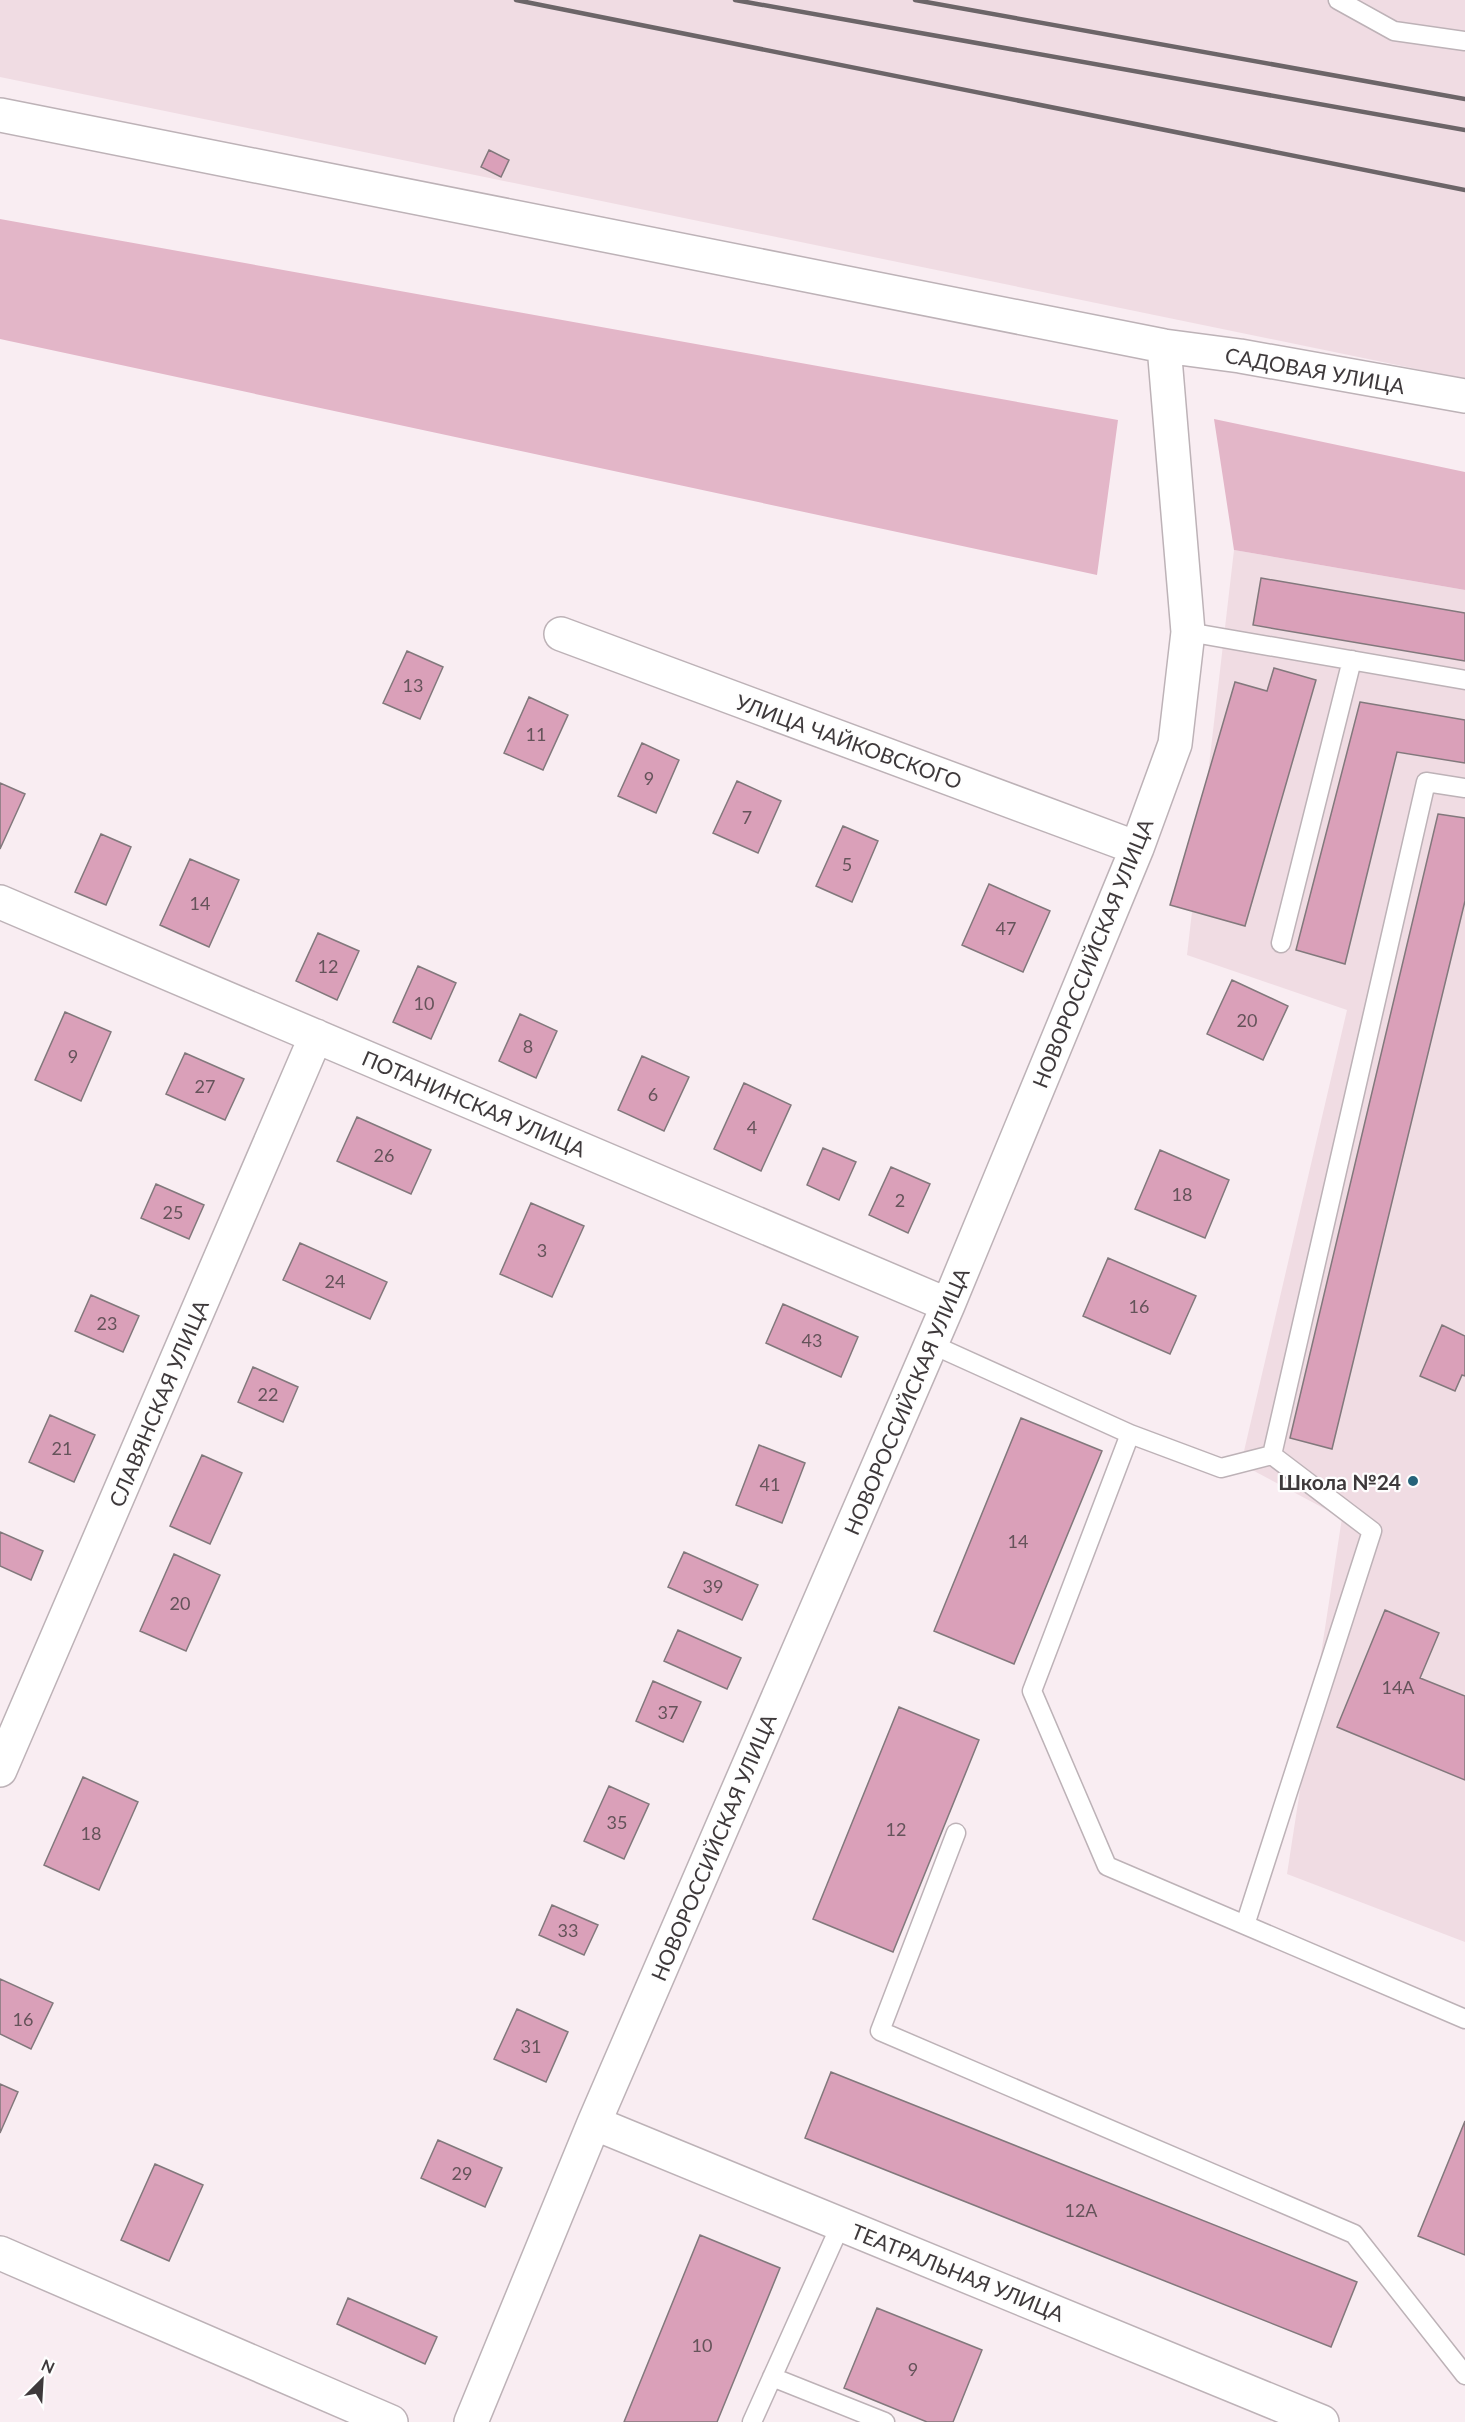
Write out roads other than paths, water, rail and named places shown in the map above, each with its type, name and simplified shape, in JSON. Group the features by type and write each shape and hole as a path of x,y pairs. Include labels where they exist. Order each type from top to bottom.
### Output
{"street":[{"name":"САДОВАЯ УЛИЦА","path":"0,115 1164,346 1240,356 1465,396"},
{"name":"НОВОРОССИЙСКАЯ УЛИЦА","path":"471,2422 594,2123 948,1305 1137,848 1175,744 1188,632 1164,346"},
{"name":"УЛИЦА ЧАЙКОВСКОГО","path":"561,634 1137,848"},
{"name":"ПОТАНИНСКАЯ УЛИЦА","path":"0,902 948,1305"},
{"name":"СЛАВЯНСКАЯ УЛИЦА","path":"0,1770 316,1036"},
{"name":"ТЕАТРАЛЬНАЯ УЛИЦА","path":"594,2123 841,2224 1290,2416 1322,2422"},
{"path":"0,2253 391,2422"}],"lane":[{"path":"1338,0 1394,31 1465,41"},
{"path":"1188,632 1465,680"},
{"path":"1281,943 1352,660"},
{"path":"1272,1455 1426,782 1465,788"},
{"path":"931,1344 1130,1434 1221,1468 1272,1455"},
{"path":"1130,1434 1032,1691 1107,1866 1465,2019"},
{"path":"1245,1924 1372,1531 1272,1455"},
{"path":"956,1833 880,2031 1354,2234 1465,2375"},
{"path":"752,2422 841,2224"},
{"path":"772,2377 885,2422"}],"railway":[{"path":"516,0 1465,190"},
{"path":"735,0 1465,130"},
{"path":"915,0 1465,99"}],"place":[{"name":"Школа №24","path":"1413,1481"}]}
